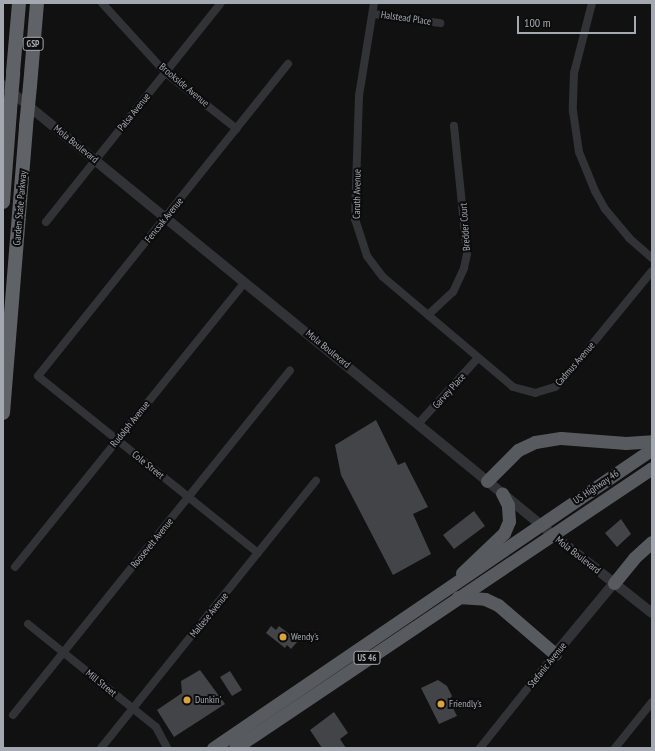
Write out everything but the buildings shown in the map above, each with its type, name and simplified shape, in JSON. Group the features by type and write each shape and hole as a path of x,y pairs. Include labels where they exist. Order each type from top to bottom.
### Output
{"highway":[{"name":"Garden State Parkway","path":"3,202 19,3"},
{"name":"Garden State Parkway","path":"3,413 37,3"},
{"path":"487,481 518,450 535,442 561,438 626,443 652,441"},
{"name":"US Highway 46","path":"541,525 652,449"},
{"name":"US Highway 46","path":"552,534 652,468"},
{"path":"636,478 652,474"},
{"path":"502,493 508,506 509,520 504,533 478,554 454,592 485,599 498,605 555,654"},
{"name":"US 46","path":"235,748 454,592 541,525"},
{"name":"US 46","path":"213,748 454,592 552,534"},
{"path":"614,583 634,558 652,542"}],"street":[{"name":"Brookside Avenue","path":"102,3 166,73 237,129"},
{"name":"Palsa Avenue","path":"46,222 221,3"},
{"name":"Caruth Avenue","path":"374,3 359,96 355,219 357,231 374,267 478,358"},
{"path":"592,3 578,53 573,80 573,111 579,152 586,172 605,208 629,238 652,258"},
{"name":"Halstead Place","path":"372,14 440,23"},
{"name":"Fencsak Avenue","path":"38,376 288,64"},
{"name":"Mola Boulevard","path":"3,85 419,423 552,534 652,613"},
{"name":"Bredder Court","path":"428,315 453,292 464,268 467,254 454,126"},
{"name":"Cadmus Avenue","path":"478,358 517,390 535,393 555,387 652,271"},
{"name":"Rudolph Avenue","path":"15,567 245,282"},
{"name":"Garvey Place","path":"419,423 478,358"},
{"name":"Roosevelt Avenue","path":"13,715 290,371"},
{"name":"Cole Street","path":"38,376 258,553"},
{"name":"Maltese Avenue","path":"101,748 316,481"},
{"name":"Stefanic Avenue","path":"480,748 614,583"},
{"name":"Mill Street","path":"28,624 156,727 167,748"},
{"path":"615,748 652,702"}],"place":[{"name":"Wendy's","path":"283,637"},
{"name":"Dunkin'","path":"187,700"},
{"name":"Friendly's","path":"441,704"}]}
